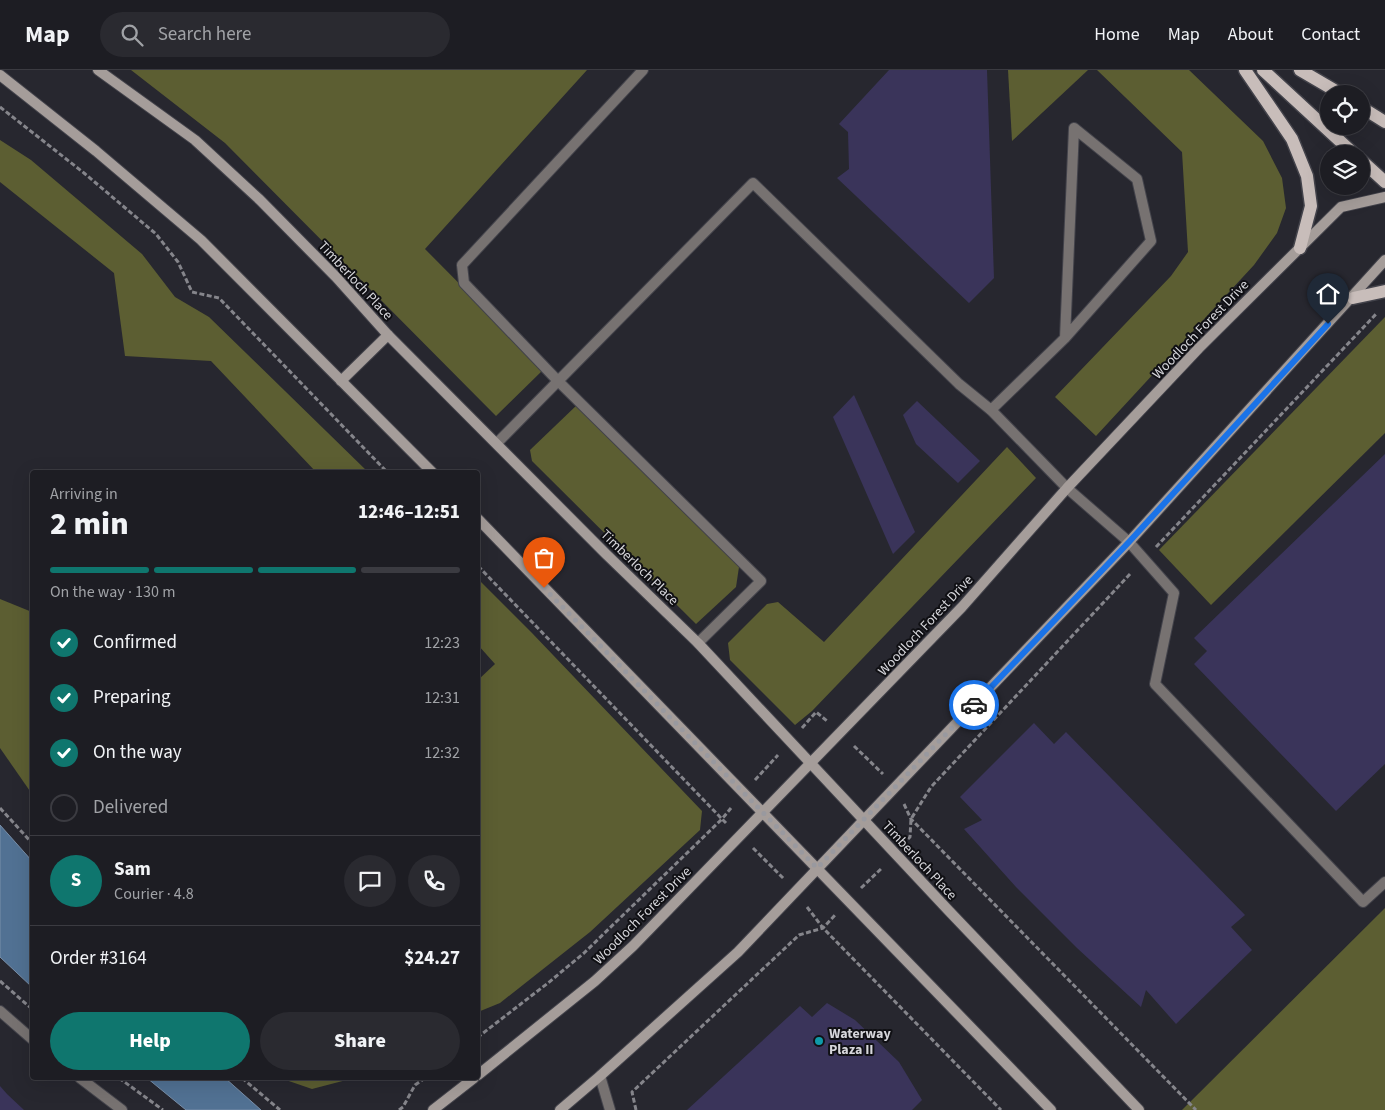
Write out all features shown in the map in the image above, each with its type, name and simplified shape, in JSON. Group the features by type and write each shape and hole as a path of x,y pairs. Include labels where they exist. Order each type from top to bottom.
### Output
{"main road":[{"path":"1246,70 1292,139 1307,176 1311,206 1300,248"},
{"path":"1264,70 1344,145"},
{"path":"1300,70 1326,85"},
{"path":"1370,113 1385,122"},
{"path":"1370,168 1385,182"},
{"path":"1353,298 1385,291"}],"street":[{"name":"Timberloch Place","path":"98,70 195,140 260,200 336,277 388,335 606,554 698,643 1139,1110"},
{"path":"643,70 462,266 464,283 558,381 761,581 698,643"},
{"path":"0,75 96,151 201,240 430,470"},
{"path":"991,410 1065,338 1151,241 1137,179 1074,128 1065,338"},
{"path":"497,443 753,182 959,384 991,410 1067,488 1129,542 1174,594 1155,684 1363,902 1385,882"},
{"name":"Woodloch Forest Drive","path":"480,1073 595,981 633,946 962,607 1067,488 1199,348 1341,207 1385,197"},
{"path":"560,1110 738,952 795,890 896,787 1129,542 1353,298 1385,260"},
{"path":"341,381 388,335"},
{"path":"480,521 1051,1110"},
{"path":"0,1011 30,1037"},
{"path":"600,1076 610,1110"},
{"path":"83,1080 122,1110"},
{"path":"433,1110 471,1080"}],"path":[{"path":"0,107 84,173 156,234 178,262 192,292 219,298 386,470"},
{"path":"480,568 722,819 795,890 823,928 1000,1110"},
{"path":"480,1035 584,953 722,819 816,712 841,733 896,787 911,819 1196,1110"},
{"path":"0,808 30,841"},
{"path":"636,1110 632,1092 800,935 823,928 848,900 896,854 910,837 911,819"},
{"path":"0,981 30,1007"},
{"path":"121,1080 163,1110"},
{"path":"244,1080 280,1110"},
{"path":"399,1110 403,1107 415,1086 422,1080"}],"green space":[{"path":"131,70 587,70 425,249 544,369 496,416 225,143"},
{"path":"1008,70 1088,70 1012,141"},
{"path":"1097,70 1189,70 1263,141 1282,178 1286,208 1277,233 1254,265 1096,436 1055,397 1171,276 1188,252 1182,152"},
{"path":"0,140 31,160 142,254 175,297 209,317 366,470 314,470 211,361 125,356 114,273 0,182"},
{"path":"1385,317 1385,433 1211,605 1159,550"},
{"path":"578,404 739,567 736,587 696,624 532,461 530,450"},
{"path":"1007,447 1036,478 812,711 795,725 730,660 728,643 767,604 778,602 824,642"},
{"path":"480,581 702,811 700,830 590,932 500,1003 480,1011 480,678 495,664 480,647"},
{"path":"0,599 30,611 30,791 0,748"},
{"path":"1385,908 1385,1110 1182,1110"},
{"path":"286,1080 346,1080 312,1089"}],"water":[{"path":"0,825 30,859 30,985 0,957"},
{"path":"149,1080 227,1080 261,1110 186,1110"}],"building":[{"path":"889,70 987,70 994,278 969,303 837,178 849,169 848,132 839,124"},
{"path":"854,395 915,532 893,554 833,417"},
{"path":"917,401 980,461 958,483 916,444 903,415"},
{"path":"1385,454 1385,764 1336,811 1194,664 1207,651 1194,638"},
{"path":"1034,723 1054,744 1066,732 1245,915 1231,927 1252,950 1176,1024 1146,990 1141,1007 1077,948 1016,887 964,829 982,820 960,797"},
{"name":"Waterway Plaza II","path":"827,1003 855,1020 899,1062 922,1100 912,1110 687,1110 800,1006 812,1017"},
{"path":"0,1086 7,1094 24,1110 0,1110"}],"way so far":[{"path":"544,588 817,868 974,705"}],"place":[{"name":"Waterway Plaza II","path":"819,1041"}],"route":[{"path":"974,705 1129,542 1328,324"}]}
